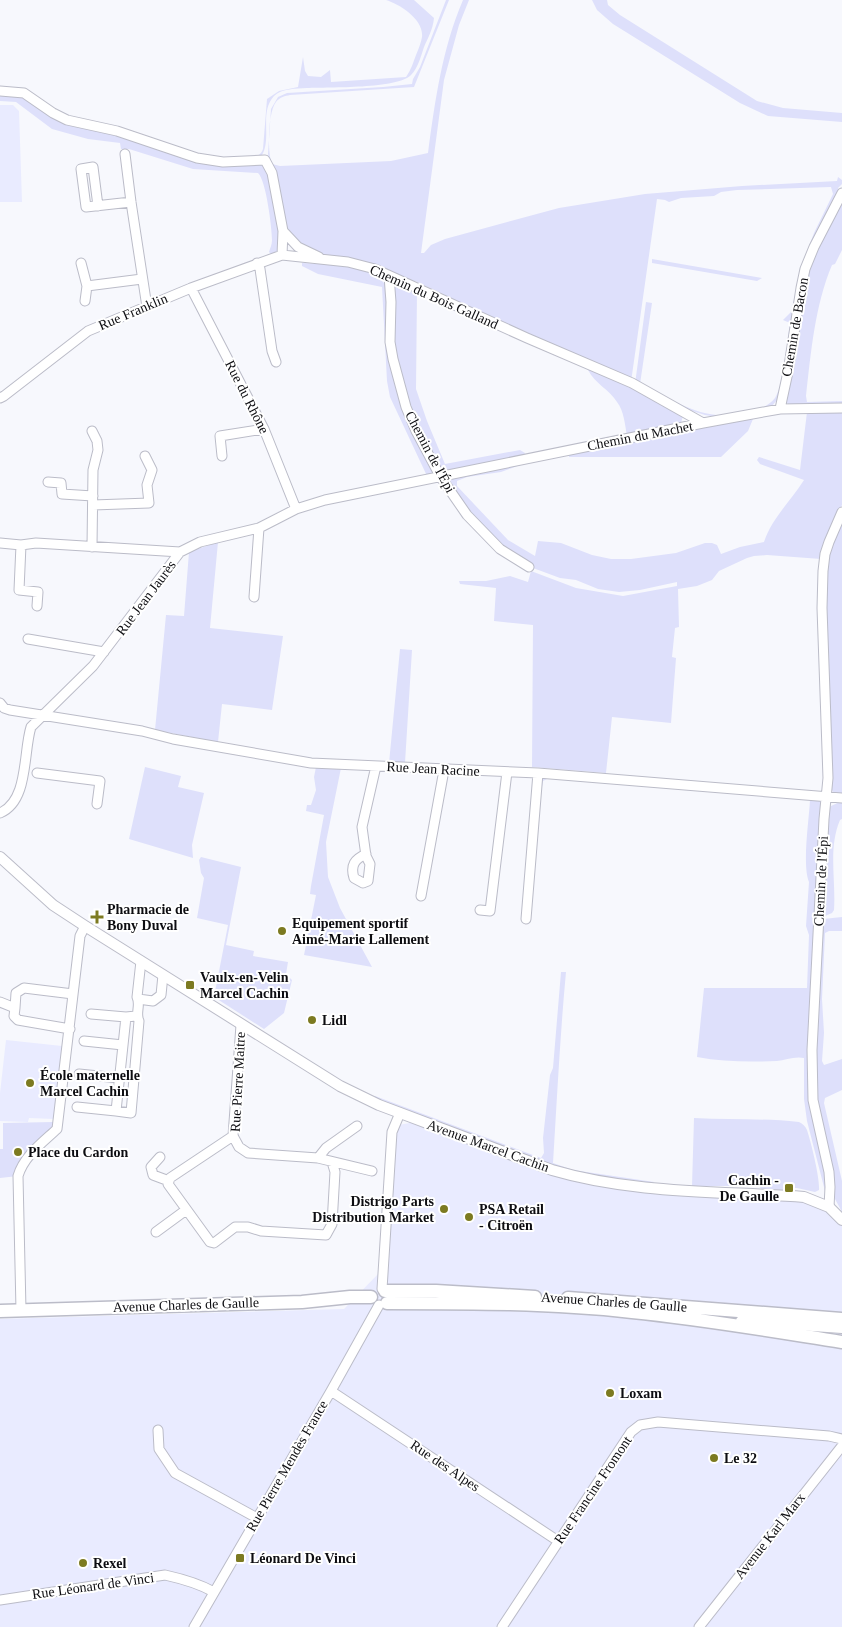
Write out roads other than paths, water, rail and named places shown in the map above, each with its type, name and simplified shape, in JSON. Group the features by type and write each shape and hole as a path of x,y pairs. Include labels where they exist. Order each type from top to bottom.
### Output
{"main road":[{"name":"Avenue Charles de Gaulle","path":"381,1297 436,1291 597,1300 842,1319"},
{"name":"Avenue Charles de Gaulle","path":"0,1310 292,1302 350,1297 381,1297 545,1305 631,1312 693,1319 842,1342"}],"street":[{"path":"0,91 24,93 53,113 67,120 117,131 197,158 223,162 266,160 272,173 283,230 282,255"},
{"path":"125,154 147,307"},
{"name":"Chemin de Bacon","path":"780,409 806,269 814,247 842,193"},
{"path":"98,206 131,202"},
{"path":"283,230 298,247 326,260"},
{"name":"Chemin du Bois Galland","path":"282,255 365,266 632,384 703,423"},
{"name":"Rue Franklin","path":"0,398 88,331 191,288 282,255"},
{"path":"80,263 87,286 85,302"},
{"path":"257,263 260,269 272,351 276,362"},
{"name":"Chemin de l'Épi","path":"389,276 391,302 390,342 406,407 416,431 440,476 467,515 489,540 529,567"},
{"path":"87,286 142,279"},
{"name":"Rue du Rhône","path":"191,288 264,430 296,509"},
{"name":"Chemin du Machet","path":"440,476 780,409 842,408"},
{"path":"222,456 220,436 264,430"},
{"path":"92,431 97,441 98,450 93,470 92,547"},
{"path":"48,482 61,483 62,494 93,501 149,503 147,485 152,470 145,456"},
{"name":"Rue Jean Jaurès","path":"0,813 8,810 13,804 30,772 28,737 31,727 41,715 93,666 180,552 200,542 259,528 296,509 325,500 440,476"},
{"name":"Chemin de l'Épi","path":"829,1207 829,1172 813,1100 812,1050 828,778 822,608 825,554 834,526 842,512"},
{"path":"254,598 259,528"},
{"path":"0,543 21,545 36,543 180,552"},
{"path":"21,545 19,590 38,592 37,606"},
{"path":"28,639 104,652"},
{"name":"Rue Jean Racine","path":"0,703 4,708 10,710 142,731 173,739 311,763 538,773 842,798"},
{"path":"366,854 362,827 376,766"},
{"path":"421,896 444,770"},
{"path":"30,772 100,781 97,804"},
{"path":"480,910 490,911 507,772"},
{"path":"526,919 538,773"},
{"name":"Avenue Marcel Cachin","path":"0,857 53,905 241,1025 340,1086 372,1102 552,1170 580,1178 641,1187 804,1197 829,1207 842,1220"},
{"path":"21,1310 18,1176 21,1167 32,1152 57,1129 80,936 85,926"},
{"path":"77,1107 131,1113 140,1021 136,1016 141,961"},
{"path":"138,999 153,1001 161,995 163,975"},
{"path":"70,1029 16,1019 16,993 24,988 74,994"},
{"path":"0,1002 15,1008"},
{"path":"91,1014 136,1016"},
{"path":"116,1111 126,1017"},
{"name":"Rue Pierre Maitre","path":"241,1025 233,1136 239,1147 248,1153 318,1158 372,1171"},
{"path":"84,1041 123,1045"},
{"path":"80,1074 119,1078"},
{"path":"381,1297 392,1132 400,1113"},
{"path":"318,1158 326,1148 357,1126"},
{"path":"233,1136 170,1178 168,1184 210,1242 214,1243 235,1227 248,1226 261,1231 326,1235 332,1224 335,1172 332,1162"},
{"path":"160,1158 152,1167 152,1175 169,1181"},
{"path":"156,1232 186,1210"},
{"name":"Rue Pierre Mendès France","path":"194,1627 332,1391 381,1297"},
{"name":"Avenue Charles de Gaulle","path":"693,1319 738,1320 842,1328"},
{"name":"Rue des Alpes","path":"332,1391 558,1541"},
{"name":"Rue Francine Fromont","path":"502,1627 631,1432 640,1424 658,1422 820,1435 842,1439"},
{"path":"158,1430 159,1449 175,1473 258,1518"},
{"name":"Avenue Karl Marx","path":"699,1627 842,1446"},
{"name":"Rue Léonard de Vinci","path":"0,1600 165,1576 185,1579 214,1592"}],"place":[{"name":"Pharmacie de Bony Duval","path":"97,917"},
{"name":"Equipement sportif Aimé-Marie Lallement","path":"282,931"},
{"name":"Vaulx-en-Velin Marcel Cachin","path":"190,985"},
{"name":"Lidl","path":"312,1020"},
{"name":"École maternelle Marcel Cachin","path":"30,1083"},
{"name":"Place du Cardon","path":"18,1152"},
{"name":"Cachin - De Gaulle","path":"789,1188"},
{"name":"Distrigo Parts Distribution Market","path":"444,1209"},
{"name":"PSA Retail - Citroën","path":"469,1217"},
{"name":"Loxam","path":"610,1393"},
{"name":"Le 32","path":"714,1458"},
{"name":"Léonard De Vinci","path":"240,1558"},
{"name":"Rexel","path":"83,1563"}]}
